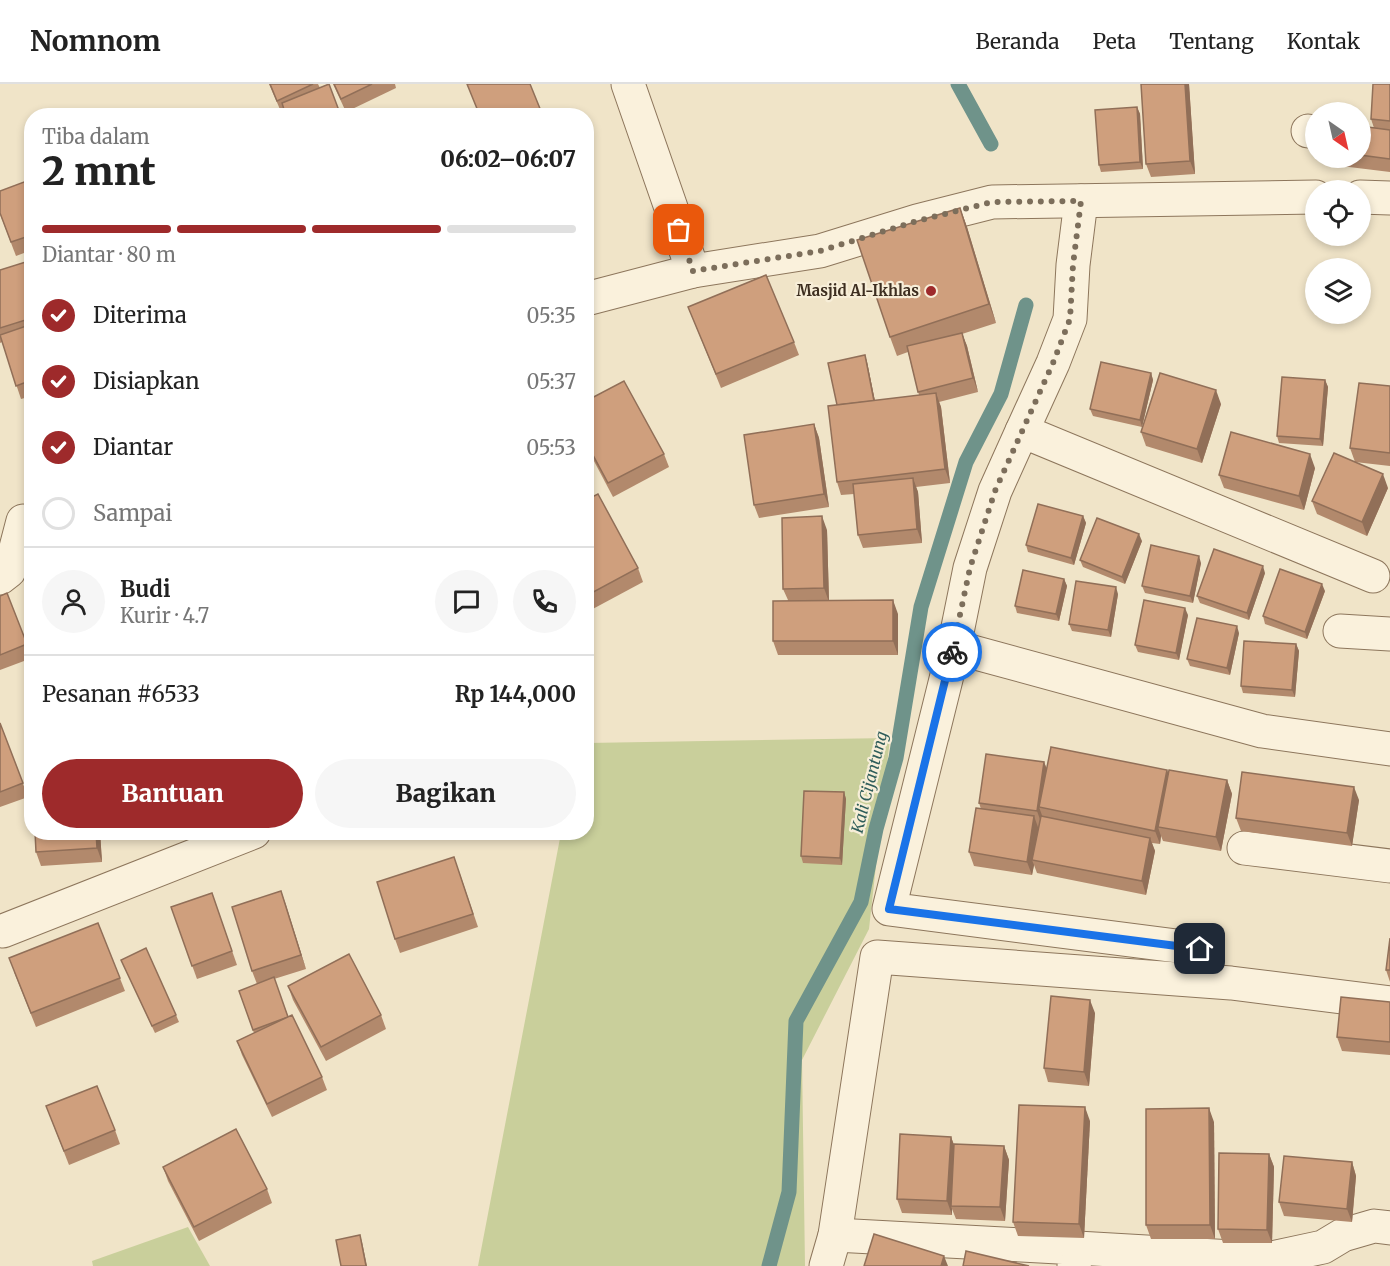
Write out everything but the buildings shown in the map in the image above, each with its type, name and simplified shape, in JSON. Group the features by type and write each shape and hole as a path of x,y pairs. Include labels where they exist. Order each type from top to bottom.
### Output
{"street":[{"path":"628,84 693,271"},
{"path":"594,297 693,271 820,251 917,221 992,202 1305,197"},
{"path":"1371,198 1390,198"},
{"path":"1069,201 1073,265 1070,319 1053,363 995,491 970,568 954,647 889,909 1200,949"},
{"path":"1022,431 1373,576"},
{"path":"0,578 9,571 23,521"},
{"path":"1340,631 1390,634"},
{"path":"954,647 1262,730 1390,749"},
{"path":"1,929 233,840"},
{"path":"1244,848 1390,866"},
{"path":"826,1266 835,1234 877,957 1231,983 1390,1003"},
{"path":"835,1234 1076,1257 1267,1258 1323,1247 1343,1235 1374,1226 1390,1228"}],"green space":[{"path":"890,738 869,929 802,1060 805,1266 478,1266 560,840 594,840 594,743"},
{"path":"188,1227 210,1266 93,1266 92,1261"}],"waterway":[{"name":"Kali Cijantung","path":"958,84 991,144"},
{"name":"Kali Cijantung","path":"769,1266 789,1192 796,1021 861,902 876,829 896,758 921,607 966,462 1001,394 1026,305"}],"way so far":[{"path":"679,230 693,271 820,251 917,221 992,202 1081,201 1073,265 1070,319 1053,363 995,491 970,568 952,652"}],"place":[{"name":"Masjid Al-Ikhlas","path":"931,291"}],"route":[{"path":"952,652 889,909 1200,949"}]}
